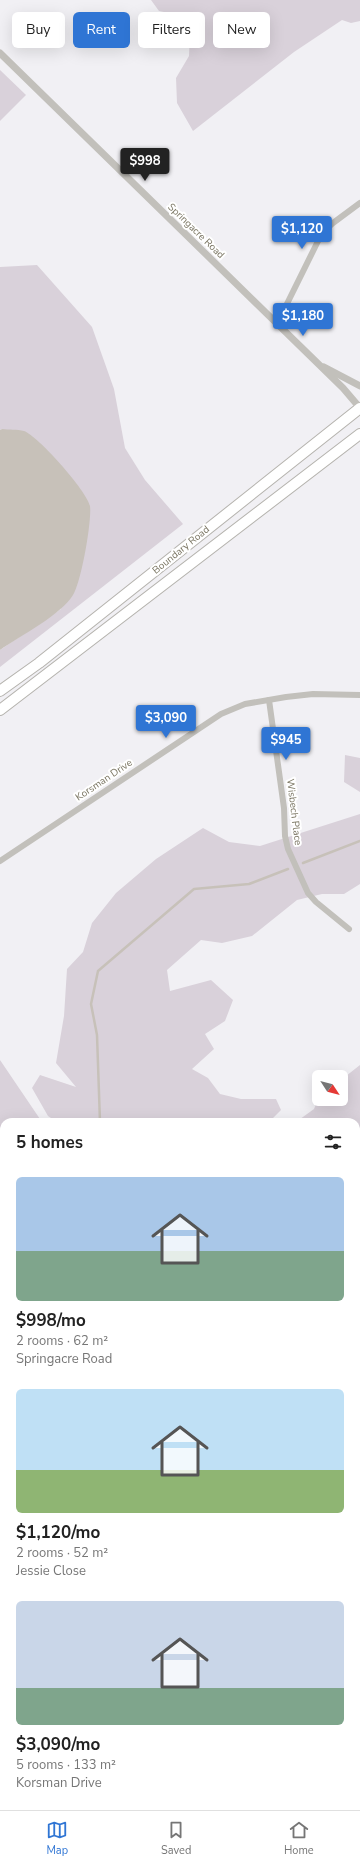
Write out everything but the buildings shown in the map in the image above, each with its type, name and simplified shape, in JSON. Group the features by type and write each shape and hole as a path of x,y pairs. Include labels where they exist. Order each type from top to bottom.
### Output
{"highway":[{"name":"Boundary Road","path":"0,691 45,658 360,408"},
{"name":"Boundary Road","path":"0,710 360,434"}],"street":[{"name":"Springacre Road","path":"0,53 343,388 360,408"},
{"path":"277,324 322,233 360,203"},
{"path":"317,364 360,386"},
{"name":"Korsman Drive","path":"0,861 221,714 245,704 269,700 313,694 360,695"},
{"name":"Wisbech Place","path":"269,700 284,808 285,836 288,849 308,893 316,902 349,928"}],"shaded area":[{"path":"151,0 360,0 360,21 351,23 342,20 294,52 193,131 177,103 176,78 189,56 189,48 205,48 205,12 159,11"},
{"path":"0,70 26,95 0,121"},
{"path":"37,265 92,327 114,389 125,448 145,480 183,524 0,667 0,650 61,609 2,429 0,430 0,267"},
{"path":"0,430 24,431 40,443 61,465 80,489 90,506 90,514 88,538 79,578 73,595 67,603 50,618 0,650"},
{"path":"345,755 360,758 360,792 344,782"},
{"path":"360,814 360,884 344,894 322,894 297,900 252,936 222,943 201,940 167,970 170,991 211,980 233,1000 225,1021 205,1034 214,1049 192,1069 208,1078 220,1094 241,1099 276,1099 281,1110 273,1118 51,1118 48,1116 32,1088 40,1075 76,1087 56,1063 64,1016 67,969 83,952 92,923 116,893 156,859 203,828 229,842 260,846"},
{"path":"0,1060 39,1118 0,1118"},
{"path":"360,1065 360,1118 302,1118 314,1109 315,1106 348,1106 348,1074"}],"waterway":[{"path":"303,863 360,841"},
{"path":"100,1118 97,1035 91,1004 98,971 194,889 249,884 288,869"}]}
